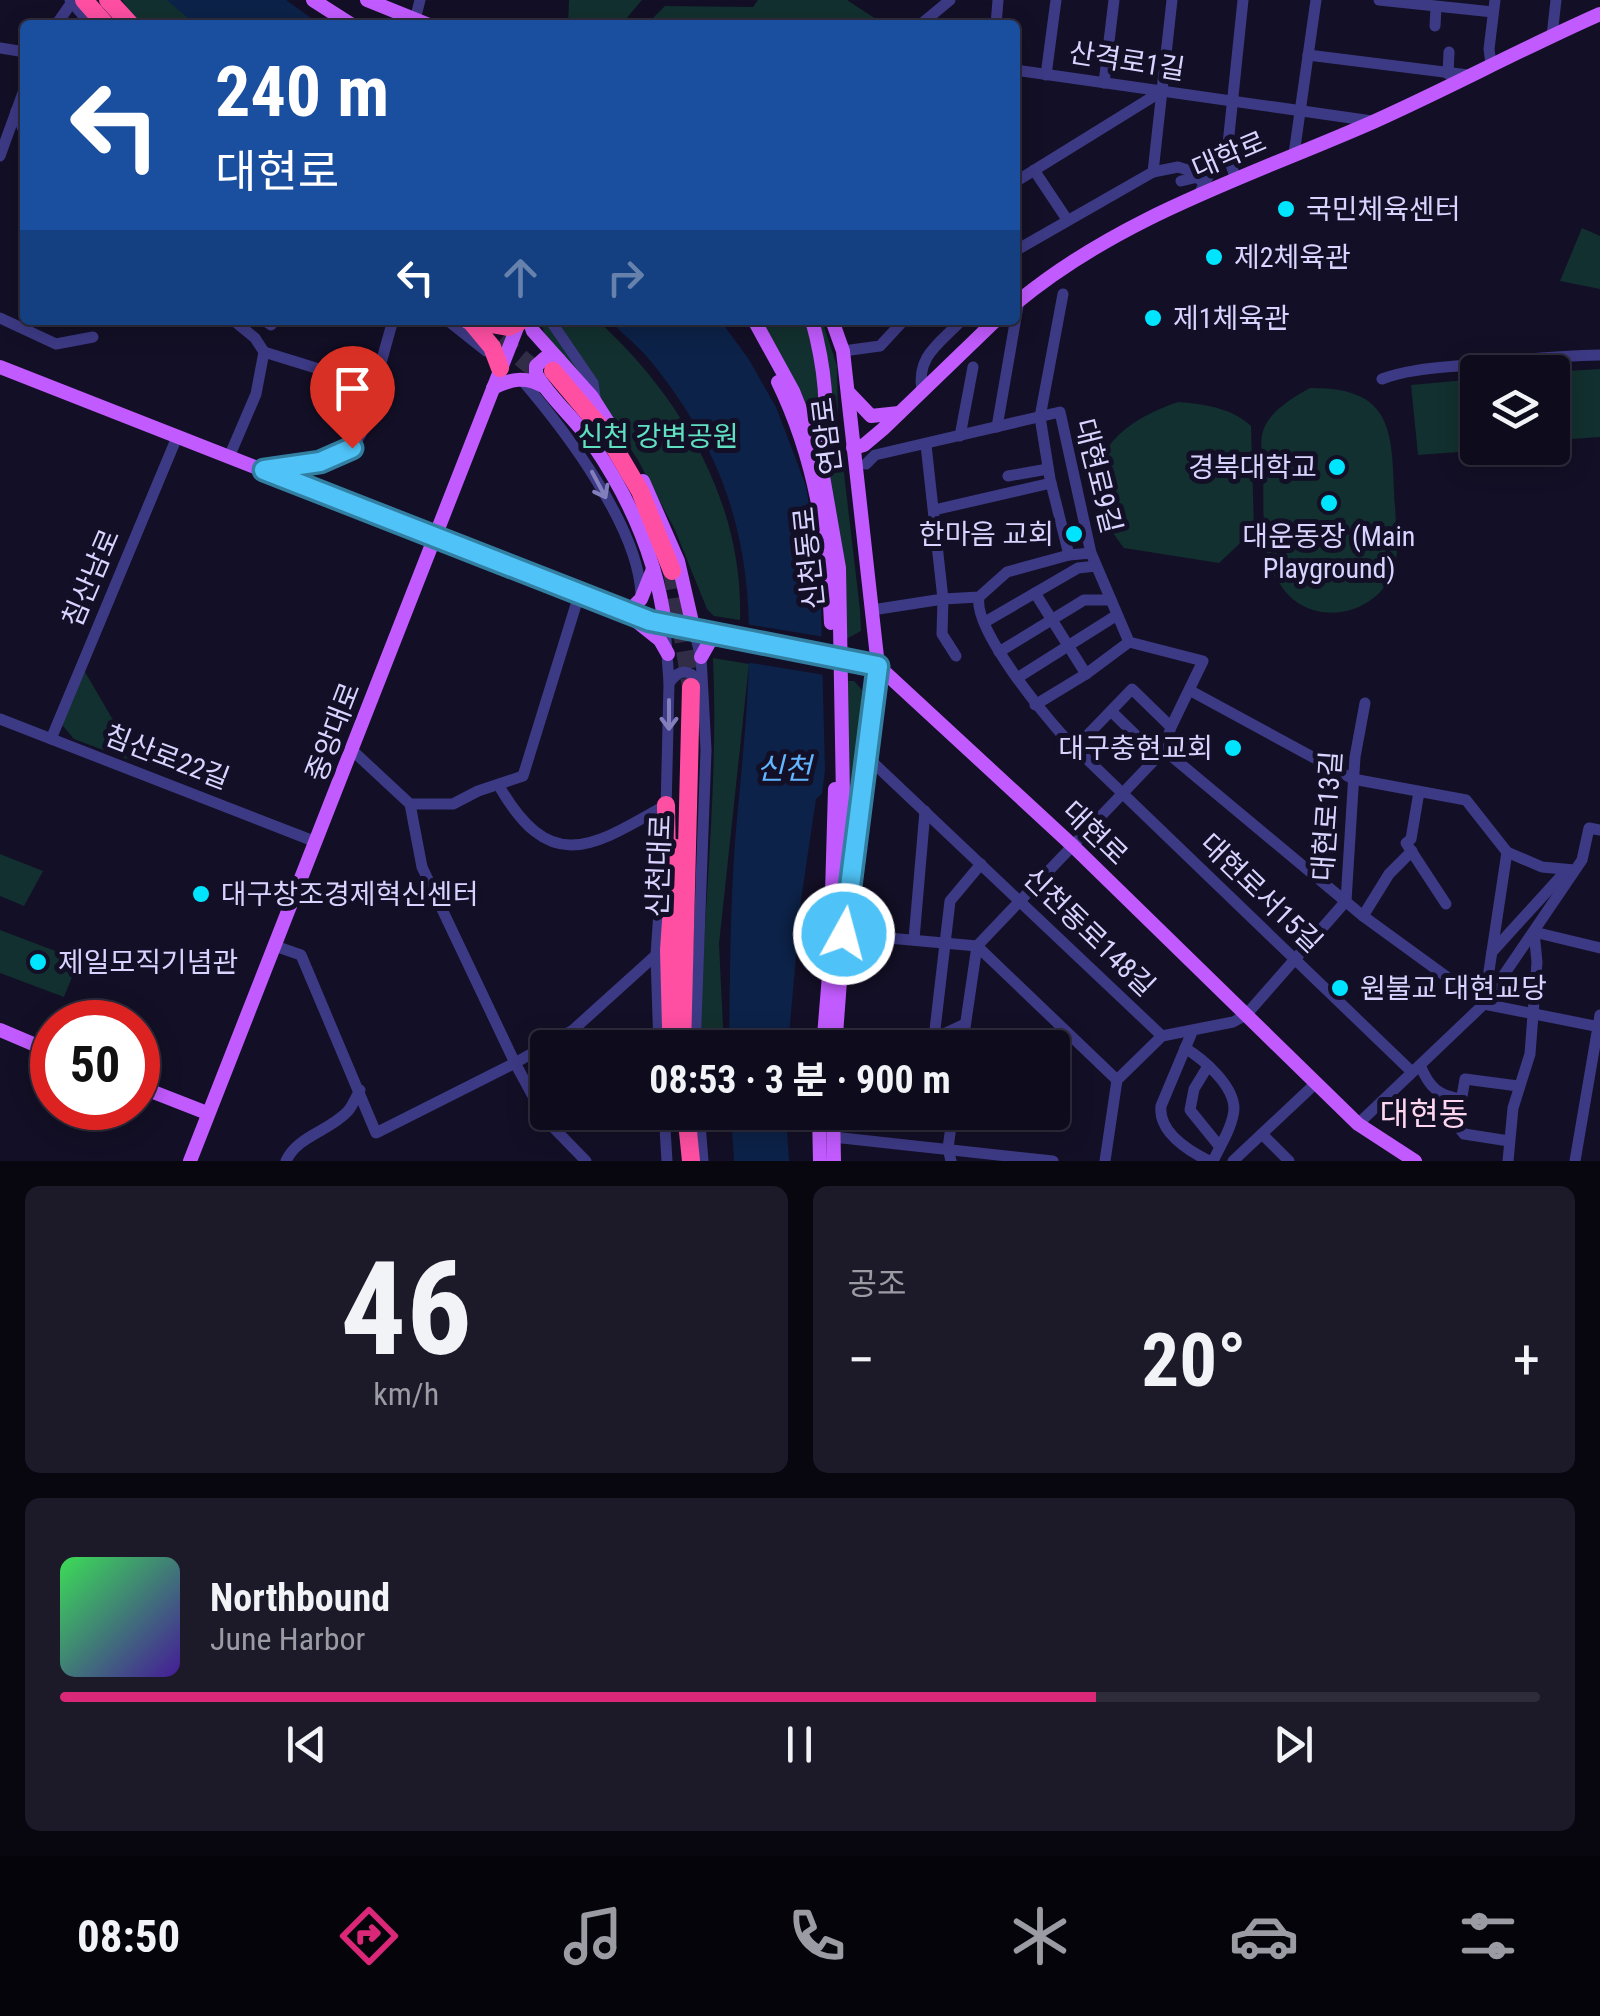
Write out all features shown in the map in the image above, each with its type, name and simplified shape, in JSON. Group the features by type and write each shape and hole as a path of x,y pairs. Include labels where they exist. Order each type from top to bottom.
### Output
{"highway":[{"path":"75,0 100,20"},
{"path":"93,0 111,20"},
{"path":"108,0 128,20"},
{"path":"473,325 488,342 500,368"},
{"path":"550,374 598,440 629,492 667,571"},
{"name":"신천대로","path":"682,1030 682,990 669,950 686,686"},
{"path":"666,806 669,950"},
{"path":"669,950 700,844"},
{"name":"신천대로","path":"676,1030 682,990"},
{"path":"679,1130 681,1161"},
{"path":"688,1130 691,1161"}],"main road":[{"path":"298,0 328,20"},
{"path":"312,0 344,20"},
{"path":"353,0 410,20"},
{"path":"367,0 411,20"},
{"name":"대학로","path":"1020,300 1056,272 1133,225 1374,121 1468,75 1490,56 1552,36 1600,14"},
{"name":"중앙대로","path":"190,1161 500,368 521,325"},
{"path":"527,325 534,331 550,374 596,403 655,502 667,571 665,625"},
{"name":"신천동로","path":"747,325 815,462 829,570 834,866 823,1030"},
{"name":"신천동로","path":"757,325 793,392 815,462 838,568 844,934 836,1030"},
{"path":"813,325 825,379 827,420 815,462"},
{"name":"연암로","path":"834,325 842,351 878,666 844,934"},
{"path":"854,448 880,434 991,325"},
{"path":"0,368 626,613 715,637 878,666"},
{"path":"493,388 550,374"},
{"path":"847,392 871,416 899,412"},
{"path":"860,495 866,464 880,434"},
{"path":"626,613 667,571"},
{"path":"667,571 715,637"},
{"path":"688,599 694,631"},
{"path":"626,613 660,640 668,654"},
{"path":"701,656 715,637"},
{"name":"대현로","path":"878,666 1073,846 1358,1124 1415,1161"},
{"path":"0,1030 30,1043"},
{"path":"160,1095 207,1113"},
{"path":"819,1130 820,1161"},
{"path":"832,1130 834,1161"}],"street":[{"path":"60,20 75,0"},
{"path":"926,20 950,0"},
{"path":"1046,74 1056,0"},
{"path":"1104,83 1114,0"},
{"path":"1152,172 1172,0"},
{"path":"1236,179 1227,154 1243,0"},
{"path":"1294,154 1316,0"},
{"path":"1378,0 1436,7 1494,6 1490,56"},
{"path":"1552,36 1556,0"},
{"path":"1436,7 1436,26"},
{"path":"1448,74 1449,52"},
{"name":"대학로","path":"1308,55 1468,75"},
{"name":"산격로1길","path":"1020,71 1374,121"},
{"path":"1020,179 1159,93"},
{"path":"0,156 20,101"},
{"path":"16,112 20,122"},
{"path":"1199,194 1221,157 1229,130"},
{"path":"1020,248 1152,172 1178,167 1194,172"},
{"path":"1034,170 1066,218"},
{"path":"1181,182 1198,177 1199,194"},
{"path":"1040,417 1063,294"},
{"path":"0,318 56,344 93,337"},
{"path":"240,325 264,352 374,386"},
{"path":"264,470 320,462 352,448 360,434 392,325"},
{"path":"453,325 482,346 500,368"},
{"path":"553,325 593,383 596,403"},
{"path":"842,351 880,346 899,325"},
{"path":"922,391 922,362 957,325"},
{"name":"대학로","path":"997,427 1013,325"},
{"path":"228,457 256,394 264,352"},
{"path":"1382,379 1449,366 1542,356 1600,355"},
{"path":"960,436 972,366"},
{"path":"521,379 594,474 639,576 641,599"},
{"name":"대현로9길","path":"866,464 875,455 1060,412 1094,560 1129,642"},
{"name":"대현로9길","path":"1040,417 1069,556"},
{"path":"880,434 888,452"},
{"name":"침산남로","path":"50,739 177,437"},
{"path":"926,445 943,599 942,634 956,656"},
{"name":"대현로9길","path":"1008,476 1048,468"},
{"path":"934,510 1051,483"},
{"path":"872,610 978,597 1007,572 1069,556 1094,560"},
{"name":"대현로9길","path":"1035,593 1094,560"},
{"path":"985,622 1035,593 1086,674"},
{"path":"410,804 453,804 523,776 579,595"},
{"name":"대현로서15길","path":"978,597 976,609 999,652 1035,705 1075,748 1428,1084 1442,1096 1462,1099"},
{"path":"999,652 1084,600 1111,600"},
{"path":"1017,678 1117,615"},
{"path":"665,625 668,654 686,686 706,750 700,844 682,990 691,1030"},
{"path":"499,786 535,835 566,845 598,842 666,806 686,686 701,656 694,631"},
{"path":"964,1030 976,946 1161,753 1203,661 1129,642 1035,705"},
{"path":"1075,748 1132,689 1171,727"},
{"path":"1191,691 1354,779 1466,800 1507,852 1542,867 1568,871"},
{"name":"대현로13길","path":"1246,1015 1346,902 1354,779 1365,704"},
{"path":"1111,711 1362,916 1484,1004 1532,1015 1599,1023 1595,1084 1575,1161"},
{"name":"침산로22길","path":"0,719 316,842"},
{"path":"352,751 410,804 422,867 515,1064 546,1120 586,1161"},
{"name":"신천동로148길","path":"866,755 1162,1036"},
{"path":"1419,792 1411,838 1406,843 1446,904"},
{"path":"914,939 925,811"},
{"path":"1492,952 1582,860 1589,828 1600,830"},
{"path":"1362,916 1389,874 1412,851"},
{"path":"1484,1004 1507,852"},
{"name":"신천동로148길","path":"946,943 952,895 982,864"},
{"path":"1358,1124 1484,1004 1534,932 1568,871"},
{"path":"1534,932 1600,948"},
{"path":"1508,1161 1518,1086 1526,1072 1536,962 1534,932"},
{"path":"844,934 976,946 1117,1080"},
{"path":"935,1030 946,943"},
{"path":"275,946 301,955 376,1132 515,1064 573,1030 669,950"},
{"path":"659,1030 669,950"},
{"path":"1104,1161 1117,1080 1162,1036 1233,1022 1246,1015"},
{"path":"952,1030 965,1024"},
{"path":"1185,1048 1208,1066 1231,1095 1234,1105 1220,1147 1211,1161 1171,1135 1160,1118 1161,1106 1185,1048 1192,1032"},
{"path":"1208,1066 1194,1090 1190,1110 1220,1147"},
{"path":"1509,1141 1464,1134 1457,1126 1465,1079 1518,1086"},
{"path":"1233,1161 1316,1083"},
{"path":"286,1161 292,1148 323,1131 349,1110 360,1090"},
{"path":"665,1130 667,1161"},
{"path":"701,1130 703,1161"},
{"path":"950,1155 952,1130"},
{"path":"1262,1134 1289,1161"},
{"path":"832,1137 950,1155 1052,1161"}],"green space":[{"path":"122,0 174,0 195,20 134,20"},
{"path":"569,0 642,0 625,20 568,20"},
{"path":"758,0 847,0 877,20 651,20 665,6 753,7"},
{"path":"1582,228 1600,236 1600,289 1560,281"},
{"name":"신천 강변공원","path":"542,325 602,325 655,383 680,418 719,494 738,577 740,620 714,616 707,609 675,530 638,460 587,383 545,335"},
{"path":"760,325 824,325 837,366 838,422 861,631 846,639 836,518"},
{"path":"1600,369 1600,437 1570,439 1570,371"},
{"path":"1460,381 1460,452 1418,455 1411,385"},
{"path":"1310,388 1360,396 1375,407 1384,421 1393,459 1397,546 1392,573 1377,595 1364,604 1334,613 1303,606 1291,597 1272,571 1265,547 1261,444 1264,427 1288,401"},
{"path":"1178,402 1226,411 1251,426 1254,530 1219,563 1124,548 1107,523 1098,499 1097,478 1102,458 1113,441 1130,426"},
{"path":"713,658 749,664 719,944 723,1030 700,1030 714,756"},
{"path":"81,665 138,763 74,739 58,720"},
{"path":"846,681 854,681 862,690 850,866"},
{"path":"0,854 43,871 24,906 0,896"},
{"name":"제일모직기념관","path":"0,930 79,960 64,997 0,973"}],"water":[{"path":"167,0 286,0 314,20 190,20"},
{"name":"신천","path":"614,325 724,325 776,407 806,486 820,570 825,770 822,794 816,799 801,900 790,1030 729,1030 733,868 749,654 747,596 739,539 723,483 696,426 652,362"},
{"path":"732,1130 787,1130 789,1161 734,1161"}],"pier":[{"path":"745,624 825,637 825,675 745,662"}],"tunnel":[{"path":"481,325 545,378"},
{"path":"672,571 691,687"}],"place":[{"name":"국민체육센터","path":"1286,209"},
{"name":"제2체육관","path":"1214,257"},
{"name":"제1체육관","path":"1153,318"},
{"name":"경북대학교","path":"1337,467"},
{"name":"대운동장 (Main Playground)","path":"1329,503"},
{"name":"한마음 교회","path":"1074,534"},
{"name":"대구충현교회","path":"1233,748"},
{"name":"대구창조경제혁신센터","path":"201,894"},
{"name":"제일모직기념관","path":"38,962"},
{"name":"원불교 대현교당","path":"1340,988"}],"district":[{"name":"대현동","path":"1424,1114"}],"route":[{"path":"352,448 320,462 264,470 650,621 878,666 844,934"}]}
